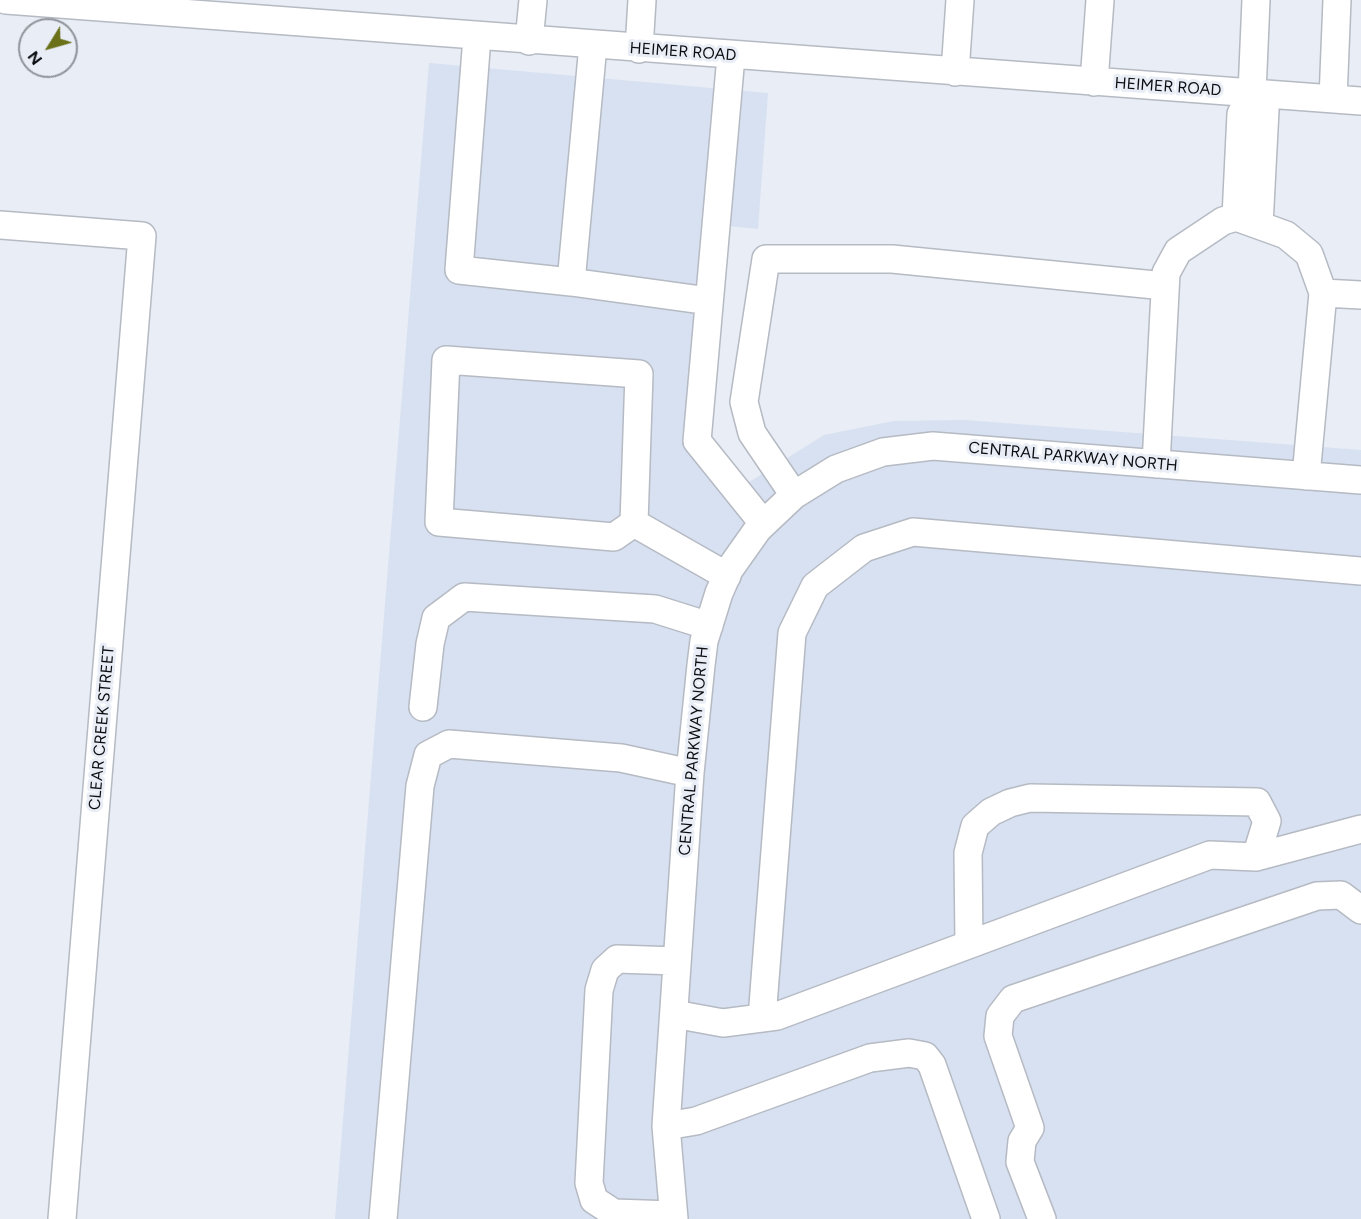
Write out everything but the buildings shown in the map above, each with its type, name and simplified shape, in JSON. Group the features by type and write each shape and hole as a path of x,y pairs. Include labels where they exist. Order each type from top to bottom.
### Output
{"street":[{"name":"HEIMER ROAD","path":"6,0 207,8 477,37 1361,101"},
{"path":"529,40 533,0"},
{"path":"639,49 642,0"},
{"path":"955,72 960,0"},
{"path":"1094,82 1100,0"},
{"path":"1247,221 1241,114 1252,93 1256,0"},
{"path":"1333,99 1337,0"},
{"path":"477,37 459,270 571,282 709,301"},
{"path":"571,282 593,45"},
{"path":"730,56 697,441 763,523"},
{"path":"1156,464 1166,273 1178,251 1223,221 1247,221 1286,235 1309,254 1323,293 1306,476"},
{"name":"CLEAR CREEK STREET","path":"0,225 142,236 62,1219"},
{"path":"794,495 752,433 744,402 766,259 892,259 1165,286"},
{"path":"1323,293 1361,296"},
{"path":"446,360 639,374 634,523 614,537 439,522 446,360"},
{"name":"CENTRAL PARKWAY NORTH","path":"674,1217 666,1126 690,772 701,665 709,626 727,576 742,549 763,523 794,495 836,469 883,452 933,446 1361,480"},
{"path":"634,523 727,576"},
{"path":"762,1018 792,633 815,586 864,548 913,532 1361,571"},
{"path":"423,707 430,644 436,618 464,597 655,609 709,626"},
{"path":"383,1219 420,786 428,755 449,744 621,758 690,772"},
{"path":"969,944 968,853 975,826 991,812 1010,803 1030,798 1257,802 1267,821 1256,857"},
{"path":"674,1014 723,1023 777,1016 1210,855 1256,857 1361,829"},
{"path":"1042,1219 1020,1161 1022,1142 1030,1128 999,1036 1000,1016 1013,999 1317,896 1341,895 1361,910"},
{"path":"674,1217 614,1214 594,1200 589,1183 599,990 605,970 617,959 677,961"},
{"path":"666,1126 696,1121 870,1058 909,1053 925,1056 932,1065 986,1219"}],"shaded area":[{"path":"429,63 768,93 758,229 727,226 707,433 746,484 824,435 894,421 964,420 1361,450 1361,1219 335,1219"}]}
